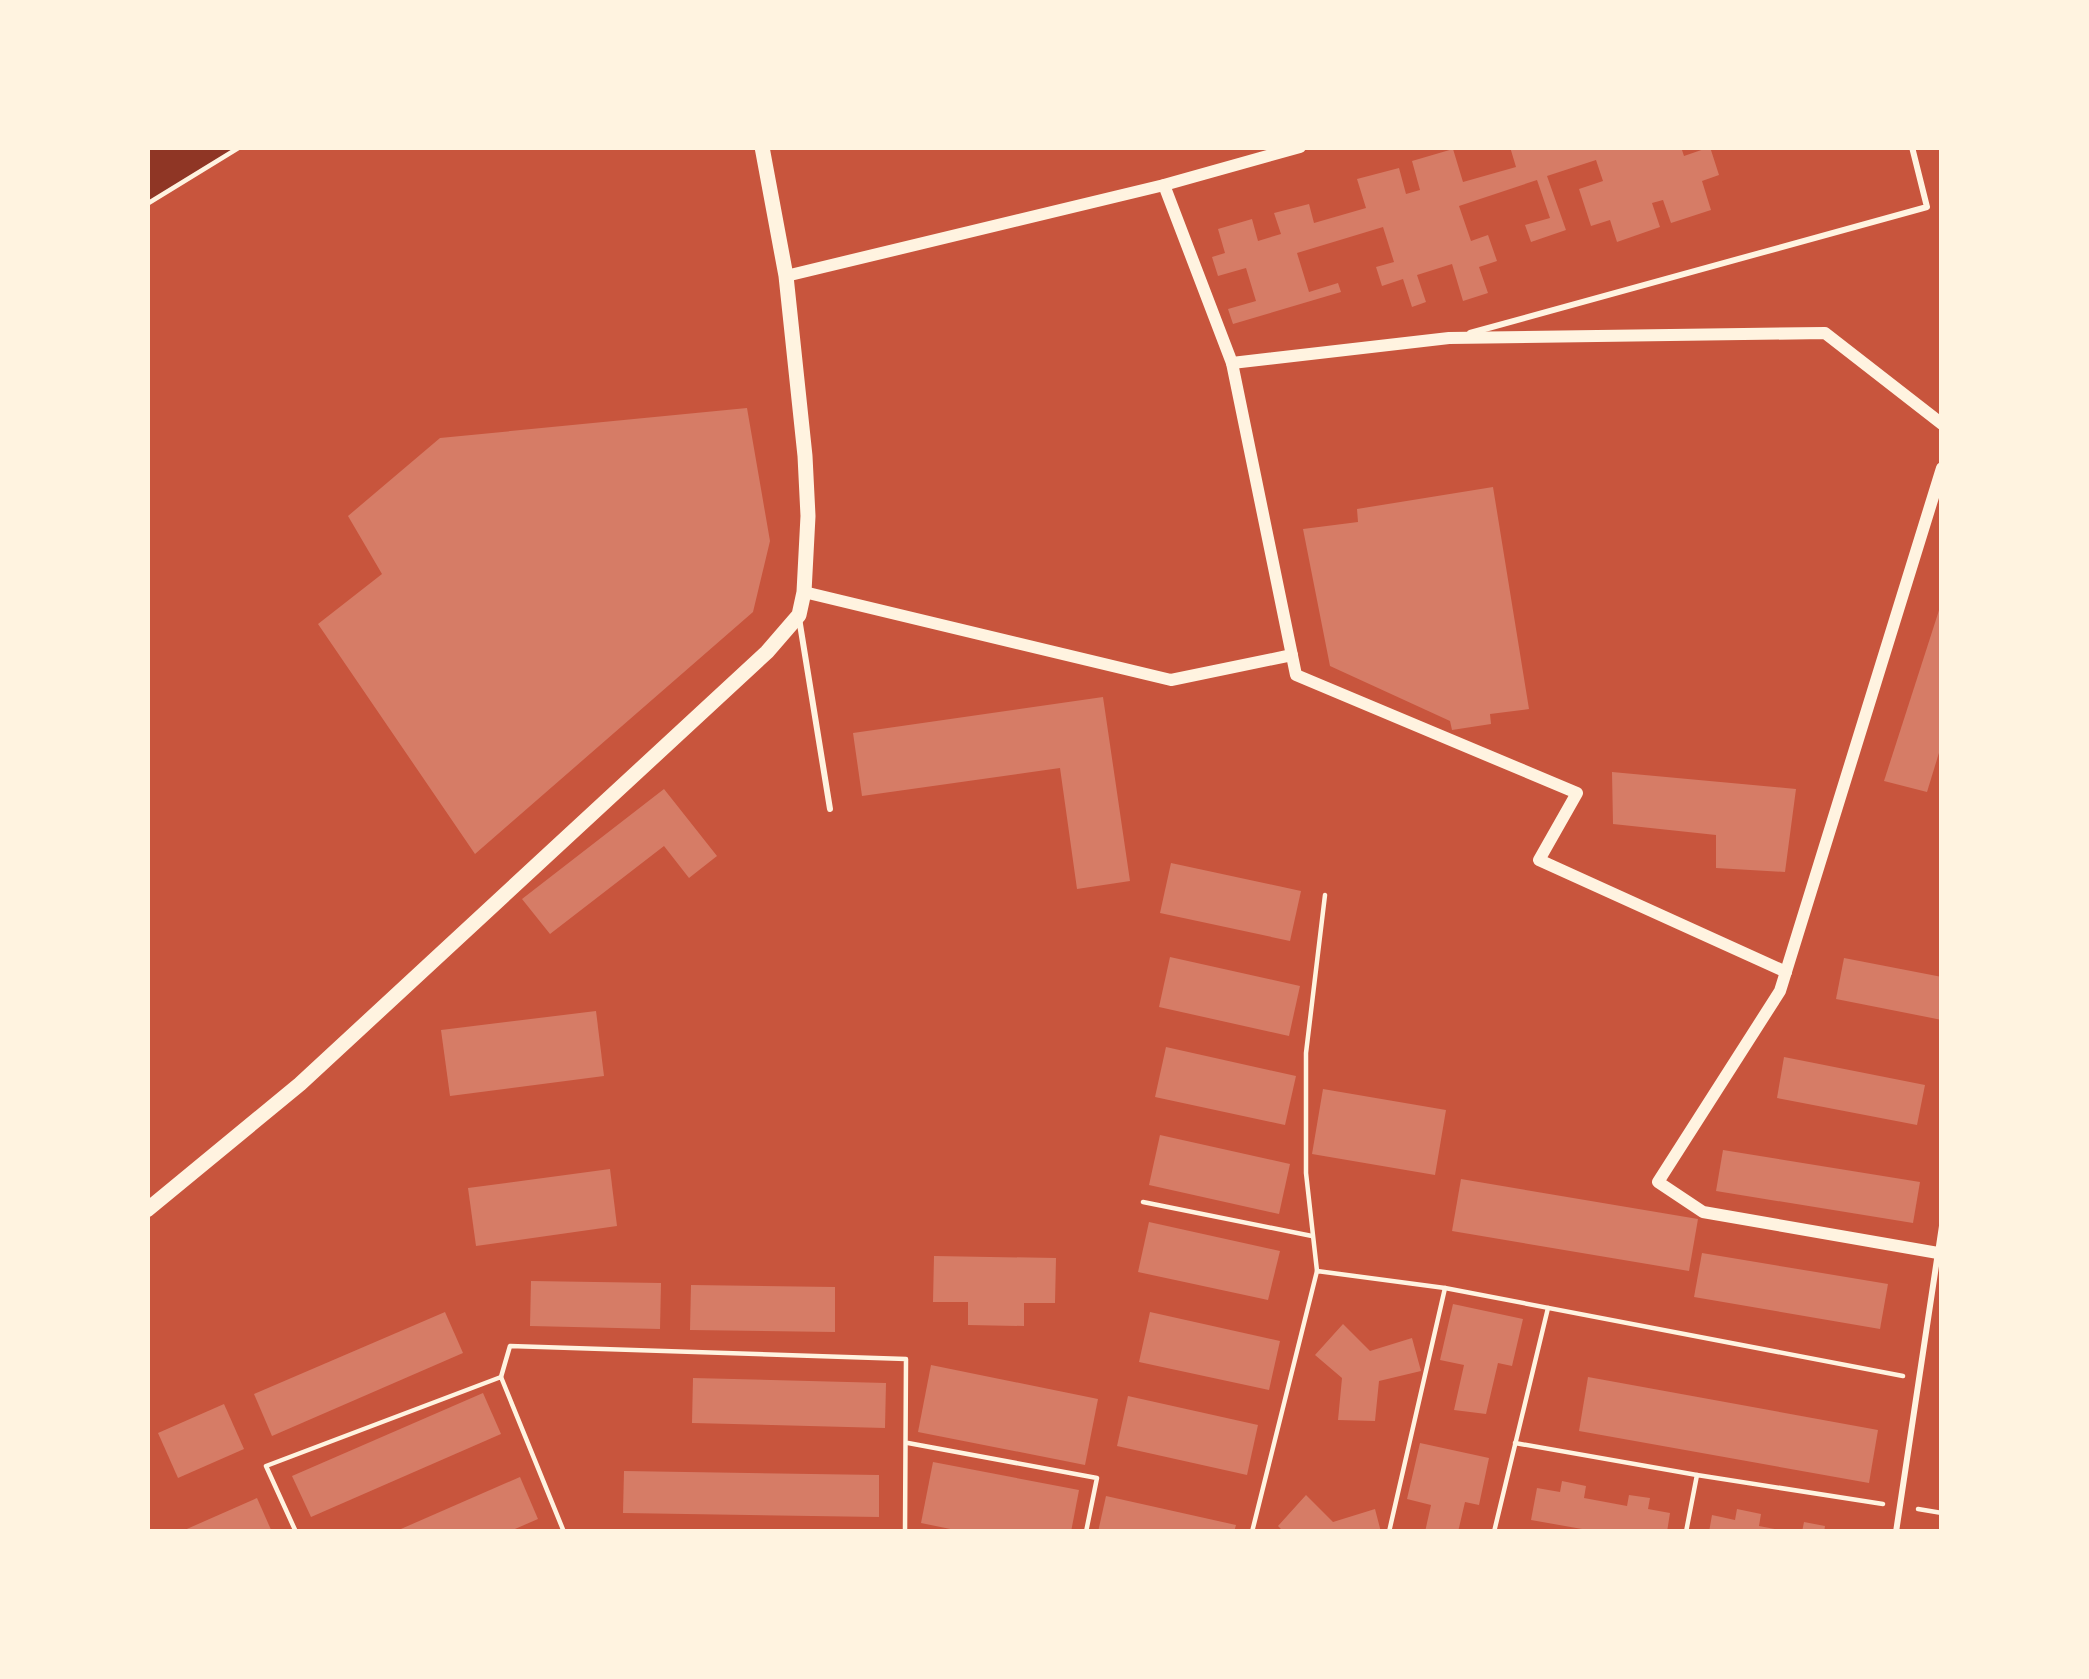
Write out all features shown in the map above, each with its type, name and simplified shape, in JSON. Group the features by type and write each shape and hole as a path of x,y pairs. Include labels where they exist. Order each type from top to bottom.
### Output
{"street":[{"path":"147,1210 317,1068 767,652 799,615 808,535 806,476 786,276 762,147"},
{"path":"786,276 1164,185 1300,147"},
{"path":"1164,185 1232,363 1296,675 1577,793 1539,860 1786,972"},
{"path":"1232,363 1449,338 1825,333 1942,424"},
{"path":"1938,1253 1703,1212 1658,1182 1780,991 1942,468"},
{"path":"804,592 1171,680 1292,655"}],"lane":[{"path":"1449,338 1927,206 1912,147"},
{"path":"799,615 830,809"},
{"path":"1896,1532 1942,1226"}],"path":[{"path":"147,204 240,147"},
{"path":"1252,1532 1317,1271 1306,1173 1306,1053 1325,895"},
{"path":"1144,1202 1312,1236"},
{"path":"1317,1271 1445,1288 1919,1379"},
{"path":"1389,1532 1445,1288"},
{"path":"1494,1532 1548,1308"},
{"path":"563,1532 500,1377 510,1346 906,1360 904,1532"},
{"path":"296,1532 266,1466 500,1377"},
{"path":"905,1443 1096,1478 1085,1532"},
{"path":"1516,1443 1942,1513"},
{"path":"1686,1532 1697,1475"}],"shaded area":[{"path":"147,147 240,147 147,204"}],"building":[{"path":"1510,147 1681,147 1684,156 1710,147 1719,175 1702,181 1711,210 1671,223 1663,200 1652,203 1660,227 1617,242 1610,220 1591,226 1579,189 1603,181 1596,160 1547,176 1566,230 1531,242 1525,225 1550,218 1537,180 1459,206 1471,241 1488,235 1497,261 1479,267 1488,293 1463,301 1452,264 1417,275 1426,302 1412,307 1403,279 1382,286 1376,267 1394,262 1383,227 1297,253 1309,292 1338,283 1341,292 1233,324 1228,309 1256,301 1246,268 1218,276 1212,257 1225,253 1218,229 1252,219 1258,241 1281,234 1274,213 1309,204 1314,223 1366,208 1357,179 1399,168 1406,194 1420,190 1412,161 1453,149 1463,182 1516,167"},
{"path":"747,408 770,541 753,612 475,854 318,624 382,574 348,516 440,438"},
{"path":"1493,487 1529,709 1490,714 1491,724 1452,730 1450,721 1330,666 1303,529 1358,522 1357,509"},
{"path":"1942,601 1942,743 1927,792 1884,781"},
{"path":"1103,697 1130,881 1077,889 1060,768 862,796 853,733"},
{"path":"1612,772 1796,789 1785,872 1716,868 1716,835 1613,824"},
{"path":"664,789 717,856 689,878 664,846 550,934 522,899"},
{"path":"1171,863 1301,891 1290,941 1160,913"},
{"path":"1170,957 1300,986 1289,1036 1159,1007"},
{"path":"1844,958 1942,977 1942,1020 1836,999"},
{"path":"596,1011 604,1076 450,1096 441,1030"},
{"path":"1166,1047 1296,1076 1285,1125 1155,1097"},
{"path":"1784,1057 1925,1085 1917,1125 1777,1098"},
{"path":"1323,1089 1446,1110 1435,1175 1312,1154"},
{"path":"1160,1135 1290,1164 1279,1214 1149,1185"},
{"path":"1723,1150 1920,1182 1913,1223 1716,1191"},
{"path":"610,1169 617,1226 476,1246 468,1188"},
{"path":"1461,1179 1698,1219 1689,1271 1452,1231"},
{"path":"1149,1222 1280,1251 1268,1300 1138,1272"},
{"path":"1702,1253 1888,1284 1880,1329 1694,1297"},
{"path":"934,1256 1056,1258 1055,1303 1024,1303 1024,1326 968,1325 968,1302 933,1302"},
{"path":"531,1281 661,1283 660,1329 530,1326"},
{"path":"691,1285 835,1287 835,1332 690,1330"},
{"path":"1453,1304 1523,1319 1512,1366 1498,1363 1486,1414 1454,1410 1464,1365 1440,1360"},
{"path":"445,1312 463,1353 272,1436 254,1394"},
{"path":"1150,1312 1280,1341 1269,1390 1139,1362"},
{"path":"1343,1324 1370,1351 1412,1338 1421,1371 1379,1381 1375,1421 1338,1420 1342,1378 1315,1355"},
{"path":"931,1365 1098,1399 1085,1465 918,1432"},
{"path":"1588,1377 1878,1430 1869,1483 1579,1431"},
{"path":"693,1378 886,1383 885,1428 692,1423"},
{"path":"483,1393 501,1434 311,1517 292,1476"},
{"path":"1128,1396 1258,1425 1247,1475 1117,1446"},
{"path":"224,1404 244,1449 178,1478 158,1433"},
{"path":"1420,1443 1489,1458 1479,1505 1465,1502 1458,1532 1425,1532 1431,1505 1407,1499"},
{"path":"933,1462 1079,1490 1071,1532 965,1532 921,1523"},
{"path":"624,1471 879,1475 879,1517 623,1513"},
{"path":"520,1477 538,1519 508,1532 394,1532"},
{"path":"1562,1481 1586,1486 1584,1498 1627,1506 1629,1495 1650,1498 1648,1509 1670,1513 1667,1532 1599,1532 1531,1520 1537,1488 1560,1492"},
{"path":"1306,1495 1333,1522 1375,1509 1381,1532 1284,1532 1278,1526"},
{"path":"1106,1496 1236,1525 1234,1532 1098,1532"},
{"path":"257,1498 272,1532 180,1532"},
{"path":"1737,1509 1761,1514 1759,1526 1779,1532 1709,1532 1712,1515 1735,1520"},
{"path":"1804,1522 1825,1526 1824,1532 1802,1532"}]}
